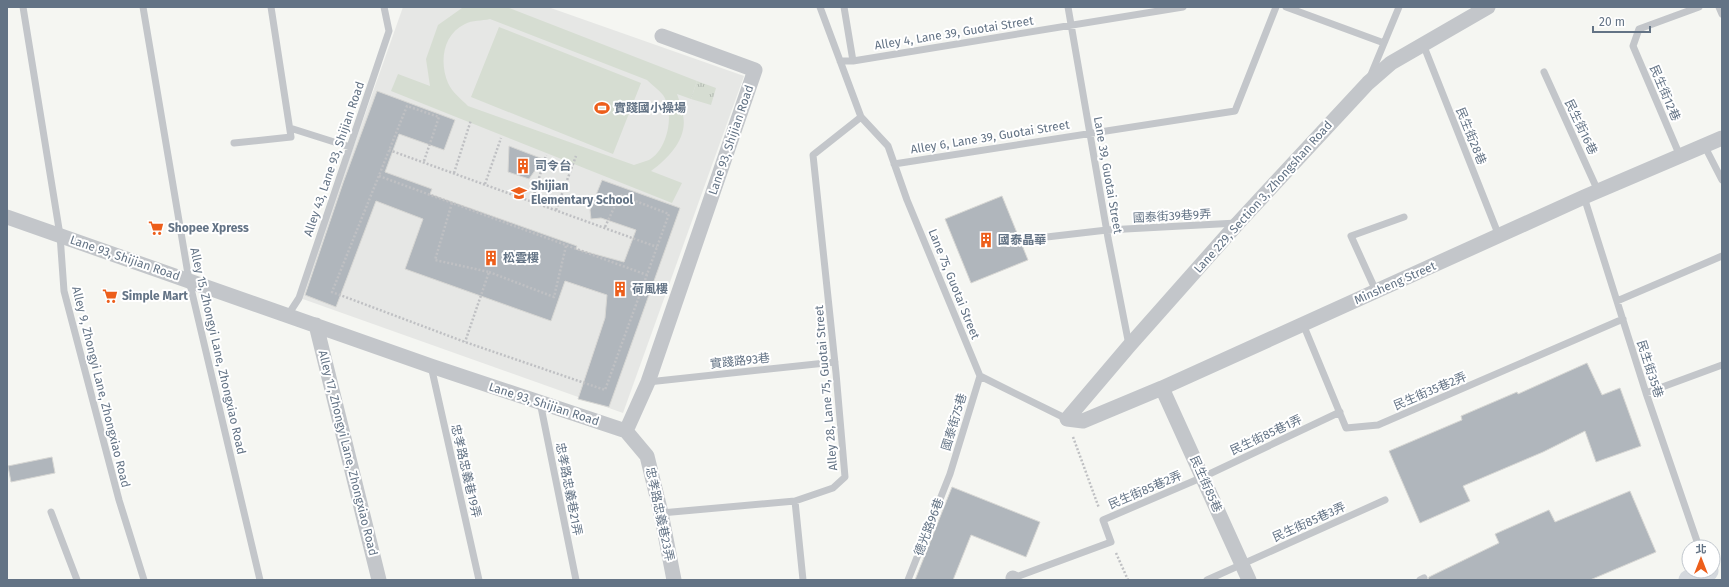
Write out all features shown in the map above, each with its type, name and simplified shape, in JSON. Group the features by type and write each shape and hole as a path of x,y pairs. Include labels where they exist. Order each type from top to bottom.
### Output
{"street":[{"name":"Lane 229, Section 3, Zhongshan Road","path":"1067,419 1129,346 1238,223 1368,83 1391,63 1488,7"},
{"name":"Lane 93, Shijian Road","path":"7,217 431,366 626,431 648,382 755,70 662,36"},
{"name":"Minsheng Street","path":"1067,419 1083,421 1162,388 1584,197 1722,138"},
{"name":"Alley 17, Zhongyi Lane, Zhongxiao Road","path":"316,325 379,580"},
{"name":"民生街85巷","path":"1162,388 1248,580"},
{"name":"忠孝路忠義巷23弄","path":"626,431 647,456 661,513 674,580"}],"lane":[{"name":"Alley 9, Zhongyi Lane, Zhongxiao Road","path":"23,7 60,235 64,292 119,500 144,580"},
{"name":"Alley 15, Zhongyi Lane, Zhongxiao Road","path":"143,7 189,280 260,580"},
{"path":"234,143 291,137 271,7"},
{"name":"Alley 43, Lane 93, Shijian Road","path":"288,316 299,298 389,31 384,7"},
{"name":"Lane 75, Guotai Street","path":"820,7 861,117 888,146 907,200 980,376"},
{"path":"844,7 853,61"},
{"name":"Lane 39, Guotai Street","path":"1068,7 1129,346"},
{"name":"Alley 4, Lane 39, Guotai Street","path":"840,61 853,61 1183,7"},
{"name":"Alley 6, Lane 39, Guotai Street","path":"894,164 1090,132 1234,111 1276,7"},
{"path":"1286,7 1384,43"},
{"path":"1368,83 1399,7"},
{"name":"民生街12巷","path":"1680,156 1633,46 1638,29 1699,7"},
{"path":"1719,7 1722,14"},
{"name":"民生街28巷","path":"1422,44 1499,236"},
{"name":"民生街16巷","path":"1544,72 1598,191"},
{"name":"Alley 28, Lane 75, Guotai Street","path":"661,513 795,501 833,488 845,477 835,362 813,155 861,117"},
{"path":"290,128 350,147"},
{"path":"1704,146 1722,180"},
{"name":"民生街35巷","path":"1584,197 1646,393 1696,539"},
{"path":"1376,291 1351,236 1404,217"},
{"name":"國泰街39巷9弄","path":"1038,238 1107,230 1238,223"},
{"path":"1617,301 1722,256"},
{"name":"民生街35巷2弄","path":"1303,324 1346,428 1378,425 1623,319"},
{"name":"實踐路93巷","path":"648,382 835,362"},
{"path":"1646,393 1722,365"},
{"name":"忠孝路忠義巷19弄","path":"431,366 479,580"},
{"path":"980,376 1067,419"},
{"name":"國泰街75巷","path":"950,474 980,376"},
{"name":"忠孝路忠義巷21弄","path":"540,402 576,580"},
{"name":"民生街85巷1弄","path":"1203,477 1340,412"},
{"name":"德光路96巷","path":"908,580 950,474"},
{"name":"民生街85巷2弄","path":"1111,542 1103,520 1203,477"},
{"name":"民生街85巷3弄","path":"1207,580 1385,500"},
{"path":"795,501 803,580"},
{"path":"51,512 77,580"},
{"path":"1014,579 1111,542"}],"path":[{"path":"424,161 440,117 407,106 332,292 465,342 605,390 669,214 620,195 605,227"},
{"path":"454,173 471,120"},
{"path":"485,184 501,138"},
{"path":"389,150 424,161 657,247"},
{"path":"532,201 546,155"},
{"path":"556,210 576,156"},
{"path":"379,176 647,275"},
{"path":"452,203 435,260 489,272 554,297 566,246"},
{"path":"465,342 489,272"},
{"path":"1067,419 1103,520"},
{"path":"1111,542 1128,580"}],"shaded area":[{"name":"Shijian Elementary School","path":"403,7 548,7 744,76 623,413 300,298"}],"green space":[{"path":"507,7 697,81 691,99 677,94 683,115 683,132 676,147 651,171 682,183 672,203 391,91 398,74 430,86 426,59 438,25 462,8","holes":["490,19 647,80 663,95 667,103 669,111 668,130 661,148 656,155 649,160 634,165 468,106 454,92 448,83 444,66 445,49 452,34 465,24"]},
{"path":"499,27 641,83 613,154 471,97"},
{"path":"697,81 716,88 711,105 691,99"}],"building":[{"path":"377,91 455,120 444,150 399,134 385,172 432,189 430,194 577,246 576,249 624,262 636,230 601,218 591,219 590,210 602,180 680,208 609,407 578,399 605,318 607,295 565,281 551,321 405,269 423,219 376,201 336,307 305,295 343,183"},
{"name":"司令台","path":"509,146 543,159 529,179 508,172"},
{"name":"國泰晶華","path":"1002,196 1028,260 971,283 945,219"},
{"path":"1587,363 1602,395 1620,388 1641,446 1596,462 1585,431 1543,452 1463,486 1470,501 1420,523 1389,451 1462,420 1461,416 1517,392 1518,394"},
{"path":"52,457 55,473 11,482 8,466"},
{"path":"952,487 1040,522 1026,557 971,535 953,580 915,580"},
{"path":"1630,491 1656,552 1590,580 1428,580 1429,577 1499,543 1495,534 1549,510 1555,522"}],"place":[{"name":"實踐國小操場","path":"602,108"},
{"name":"司令台","path":"523,166"},
{"name":"Shijian Elementary School","path":"519,193"},
{"name":"Shopee Xpress","path":"156,228"},
{"name":"國泰晶華","path":"986,240"},
{"name":"松雲樓","path":"491,258"},
{"name":"荷風樓","path":"620,289"},
{"name":"Simple Mart","path":"110,296"}]}
